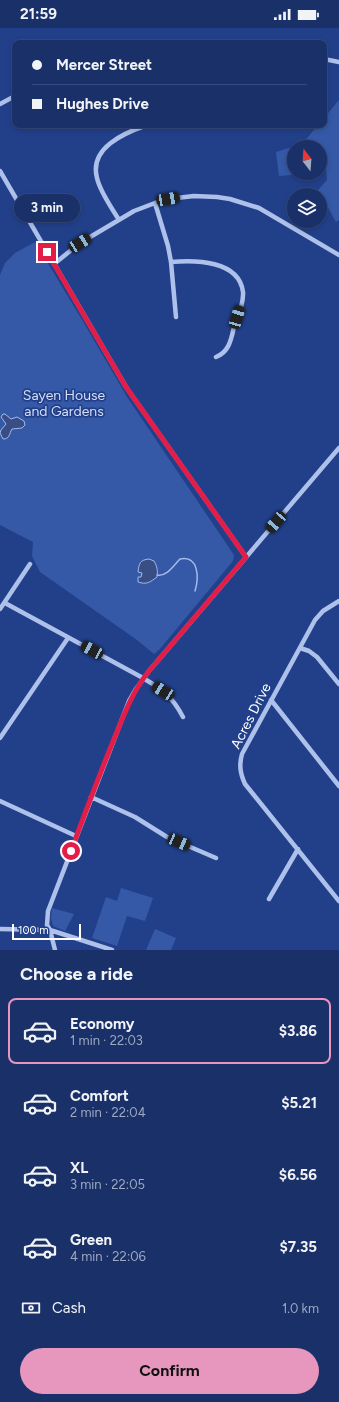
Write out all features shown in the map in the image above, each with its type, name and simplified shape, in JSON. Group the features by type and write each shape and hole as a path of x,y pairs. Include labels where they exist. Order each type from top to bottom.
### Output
{"street":[{"path":"327,59 339,62"},
{"path":"0,104 12,98"},
{"path":"119,220 98,184 96,172 98,159 100,154 109,144 127,133 140,128"},
{"path":"0,171 126,387 246,557"},
{"path":"54,264 80,243 134,211 154,203 181,197 199,196 217,197 245,203 259,208 339,255"},
{"path":"154,203 165,234 171,262 176,317"},
{"path":"171,262 197,261 215,265 232,272 242,286 243,298 229,345 223,354 216,358"},
{"path":"55,950 50,930 47,925 48,912 76,836 130,701 143,678 246,557 337,455 339,448"},
{"path":"0,610 30,564"},
{"name":"Acres Drive","path":"339,601 319,615 315,620 242,754 241,760 241,772 245,784 339,900"},
{"path":"4,603 143,678 167,694 177,705 182,717"},
{"path":"0,738 68,638"},
{"path":"300,648 309,651 318,657 339,684"},
{"path":"271,700 339,786"},
{"path":"92,797 135,817 167,837 216,858"},
{"path":"0,801 76,836"},
{"path":"269,899 298,850"},
{"path":"0,929 50,930 112,950"}],"green space":[{"path":"339,100 339,220 336,222 327,206 327,188 320,188 327,180 327,140 305,140 315,128 327,128 327,114"},
{"path":"287,149 287,175 279,176 276,152"},
{"name":"Sayen House and Gardens","path":"35,242 127,397 234,555 233,561 159,650 154,654 137,640 40,572 32,556 33,542 0,525 0,275 5,263 15,253"},
{"path":"121,888 153,898 145,921 127,916 117,946 92,938 106,897 117,901"},
{"path":"52,908 74,914 65,931 53,926 51,918"},
{"path":"155,929 176,938 171,950 146,950"}],"shaded area":[{"path":"3,414 11,419 17,417 24,421 25,425 22,428 12,429 8,437 5,439 3,439 0,433 6,424 1,417"},
{"path":"149,559 154,561 156,565 157,577 148,582 138,582 138,577 141,577 142,573 138,572 140,564 142,561"}],"waterway":[{"path":"157,575 167,572 180,559 191,560 197,574 195,591"}],"route":[{"path":"47,252 126,387 171,453 246,557 143,678 136,689 109,752 71,851"}]}
